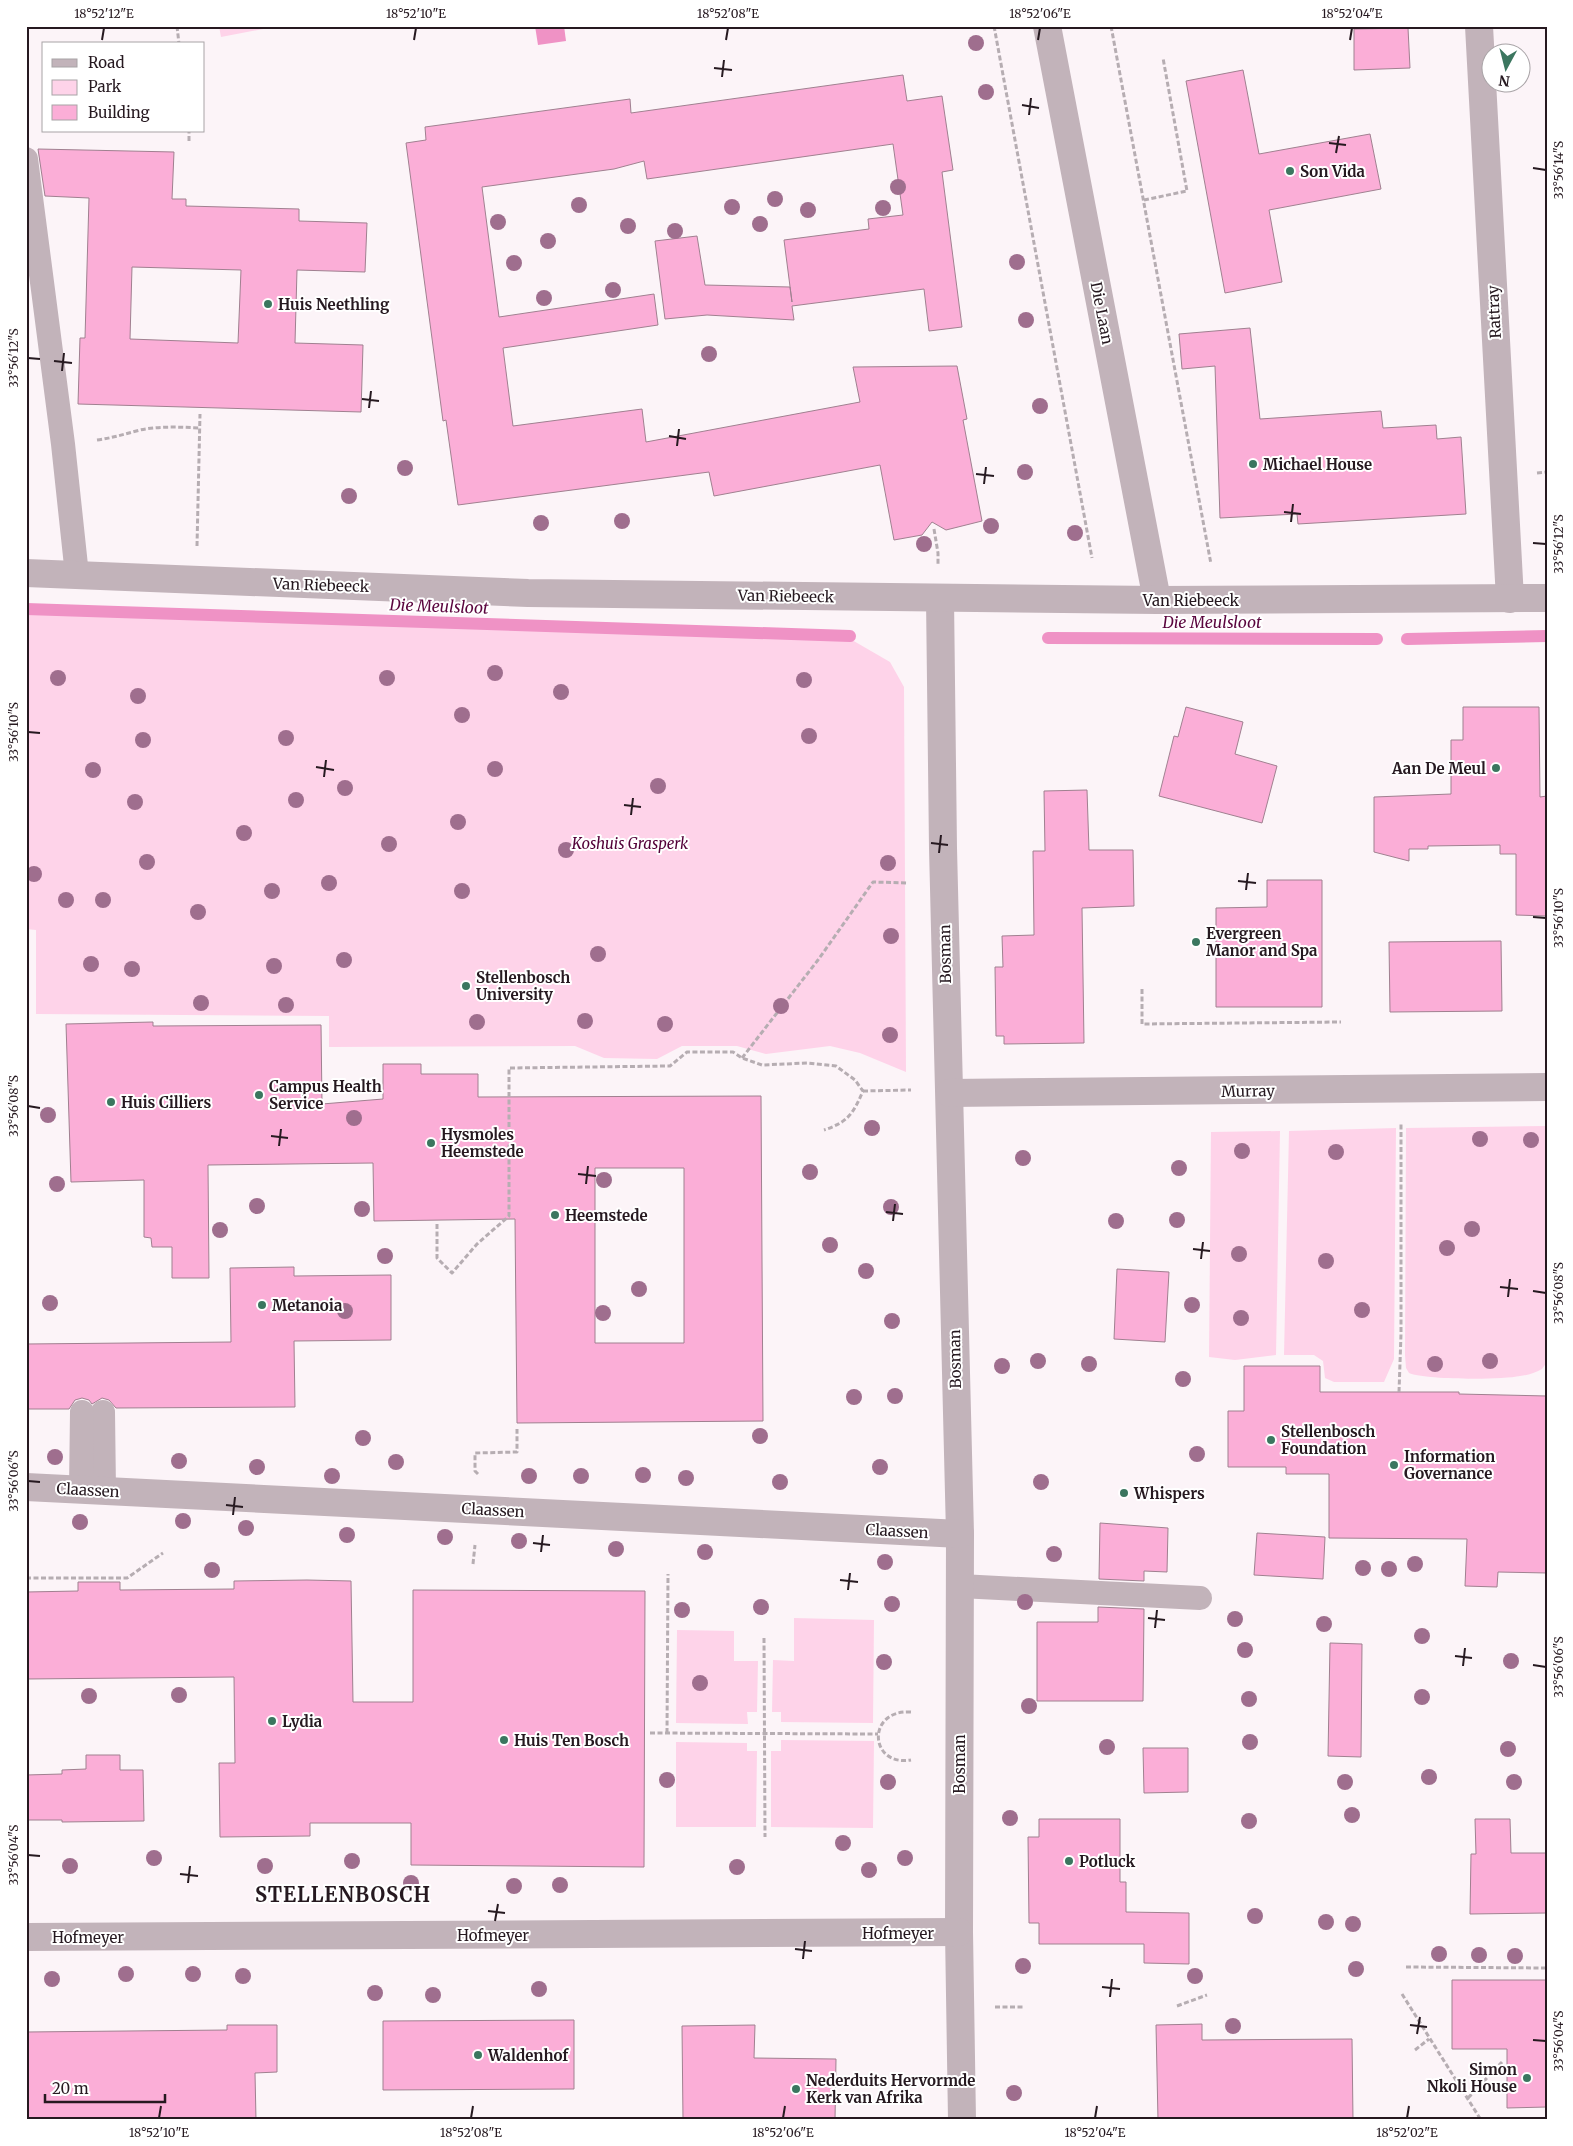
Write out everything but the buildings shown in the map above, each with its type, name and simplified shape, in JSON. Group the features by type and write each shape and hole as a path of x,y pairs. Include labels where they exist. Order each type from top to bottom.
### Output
{"street":[{"name":"Die Laan","path":"1047,26 1157,600"},
{"name":"Rattray","path":"1479,26 1510,599"},
{"name":"Van Riebeeck","path":"26,573 528,593 1157,600 1547,598"},
{"name":"Bosman","path":"940,598 942,832 960,1534 959,1932 962,2120"},
{"name":"Murray","path":"950,1093 1547,1087"},
{"name":"Claassen","path":"26,1487 960,1534"},
{"name":"Hofmeyer","path":"26,1937 959,1932"}],"lane":[{"path":"26,159 64,444 77,575"},
{"path":"93,1412 93,1490"},
{"path":"960,1586 1200,1598"}],"path":[{"path":"177,26 179,42"},
{"path":"994,26 1092,558"},
{"path":"1111,26 1213,570"},
{"path":"1144,200 1187,191 1163,58"},
{"path":"189,132 189,141"},
{"path":"196,549 200,414"},
{"path":"90,440 114,438 139,430 170,427 200,428"},
{"path":"1538,473 1547,472"},
{"path":"934,529 938,554 938,570"},
{"path":"742,1058 818,960 873,882 909,883"},
{"path":"1142,989 1142,1024 1341,1022"},
{"path":"437,1224 438,1258 452,1273 477,1244 509,1216 508,1068 670,1066 688,1052 733,1052 762,1066 807,1063 836,1066 855,1080 863,1091"},
{"path":"863,1091 911,1090"},
{"path":"824,1130 842,1124 855,1110 863,1091"},
{"path":"1399,1392 1401,1334 1401,1122"},
{"path":"481,1476 475,1472 475,1453 517,1452 517,1429"},
{"path":"26,1578 127,1578 163,1553"},
{"path":"667,1733 668,1574"},
{"path":"764,1638 764,1837"},
{"path":"911,1712 900,1712 889,1716 881,1724 878,1734 879,1744 884,1753 892,1759 901,1762 911,1760"},
{"path":"650,1733 878,1734"},
{"path":"1406,1967 1547,1968"},
{"path":"1402,1994 1481,2120"},
{"path":"1177,2006 1207,1995"},
{"path":"992,2007 1024,2007"},
{"path":"1414,2050 1429,2039"},
{"path":"1468,2098 1502,2062"}],"green space":[{"path":"219,26 279,26 221,37"},
{"name":"Koshuis Grasperk","path":"26,613 852,640 890,662 904,687 906,1072 860,1053 830,1046 766,1054 737,1046 682,1046 657,1059 604,1058 575,1046 329,1047 329,1016 36,1014 36,930 26,929"},
{"path":"1547,1126 1547,1362 1537,1372 1511,1377 1481,1379 1446,1378 1409,1373 1406,1368 1405,1355 1406,1128"},
{"path":"1396,1128 1394,1359 1384,1382 1334,1382 1325,1378 1323,1361 1314,1355 1284,1355 1289,1131"},
{"path":"1280,1131 1276,1355 1235,1360 1209,1357 1211,1132"},
{"path":"794,1618 874,1620 873,1723 781,1722 781,1712 772,1712 773,1660 794,1661"},
{"path":"677,1630 734,1631 734,1661 758,1661 757,1712 747,1712 748,1724 676,1723"},
{"path":"781,1740 874,1741 873,1828 771,1827 771,1751 781,1751"},
{"path":"676,1742 747,1743 747,1751 757,1751 756,1827 676,1827"}],"shaded area":[{"path":"535,26 564,26 566,41 538,45"}],"waterway":[{"name":"Die Meulsloot","path":"26,609 850,636"},
{"name":"Die Meulsloot","path":"1407,639 1547,636"},
{"name":"Die Meulsloot","path":"1048,638 1377,639"}],"place":[{"name":"Son Vida","path":"1290,171"},
{"name":"Huis Neethling","path":"268,304"},
{"name":"Michael House","path":"1253,464"},
{"name":"Aan De Meul","path":"1496,768"},
{"name":"Evergreen Manor and Spa","path":"1196,942"},
{"name":"Stellenbosch University","path":"466,986"},
{"name":"Campus Health Service","path":"259,1095"},
{"name":"Huis Cilliers","path":"111,1102"},
{"name":"Hysmoles Heemstede","path":"431,1143"},
{"name":"Heemstede","path":"555,1215"},
{"name":"Metanoia","path":"262,1305"},
{"name":"Stellenbosch Foundation","path":"1271,1440"},
{"name":"Information Governance","path":"1394,1465"},
{"name":"Whispers","path":"1124,1493"},
{"name":"Lydia","path":"272,1721"},
{"name":"Huis Ten Bosch","path":"504,1740"},
{"name":"Potluck","path":"1069,1861"},
{"name":"Waldenhof","path":"478,2055"},
{"name":"Simon Nkoli House","path":"1527,2078"},
{"name":"Nederduits Hervormde Kerk van Afrika","path":"796,2089"}],"district":[{"name":"STELLENBOSCH","path":"343,1894"}]}
